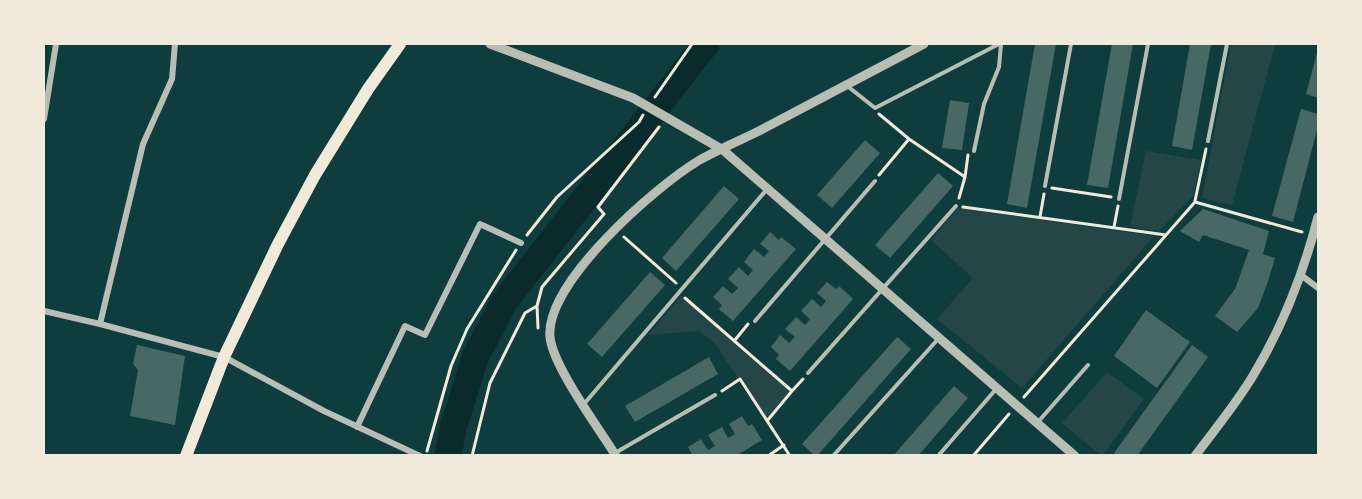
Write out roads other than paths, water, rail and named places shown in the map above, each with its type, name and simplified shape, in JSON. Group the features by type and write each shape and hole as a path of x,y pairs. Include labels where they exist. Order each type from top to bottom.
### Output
{"main road":[{"path":"186,456 224,357 268,265 315,175 368,88 400,44"}],"street":[{"path":"44,119 56,44"},
{"path":"99,324 143,144 172,79 175,44"},
{"path":"490,44 633,98 723,150 1071,454"},
{"path":"615,454 558,362 550,336 553,316 562,294 590,257 638,208 698,161 924,44"},
{"path":"1195,456 1255,374 1301,275 1318,217"},
{"path":"357,427 405,326 425,335 480,224 521,243"},
{"path":"1301,275 1318,288"},
{"path":"44,311 224,357 357,427 420,456"}],"lane":[{"path":"846,85 875,108 1000,44 999,67 984,104 974,151"},
{"path":"1045,186 1071,44"},
{"path":"1119,199 1148,44"},
{"path":"1208,141 1227,44"},
{"path":"755,321 874,181"},
{"path":"584,404 768,188"},
{"path":"808,373 956,206"},
{"path":"833,456 940,338"},
{"path":"1038,423 1088,365"},
{"path":"938,456 998,388"},
{"path":"615,454 716,395"}],"waterway":[{"path":"448,456 453,428 475,358 504,302 706,44"}]}
